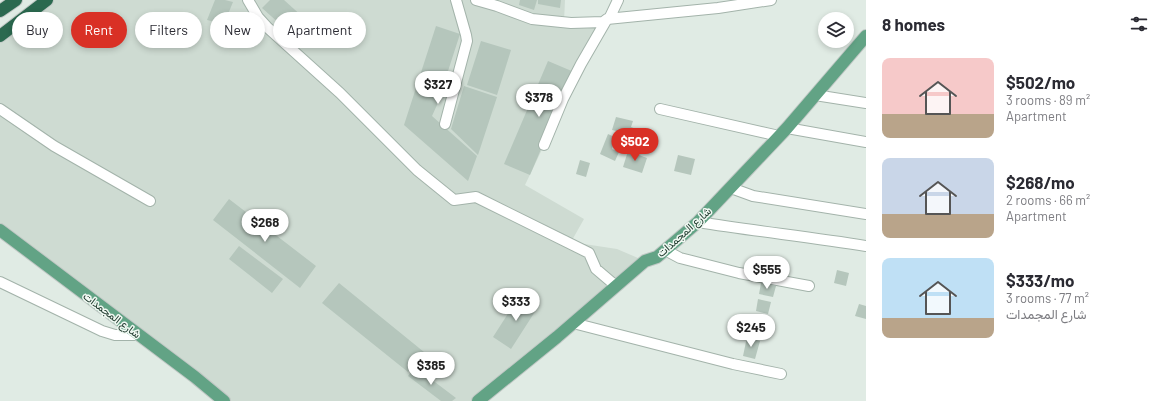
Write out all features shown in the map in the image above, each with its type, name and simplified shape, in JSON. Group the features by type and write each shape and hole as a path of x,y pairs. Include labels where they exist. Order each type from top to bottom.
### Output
{"highway":[{"path":"0,11 16,0"},
{"path":"0,36 47,0"}],"main road":[{"name":"شارع المجمدات","path":"478,401 573,323 645,261 657,258 698,222 783,132 866,36"},
{"name":"شارع المجمدات","path":"0,230 224,401"}],"street":[{"path":"248,0 258,17 268,28 340,93 416,170 454,200 476,197 589,253 596,269 616,286"},
{"path":"445,124 467,41 456,0"},
{"path":"476,0 532,19 571,23 603,22 608,19 718,8 771,0"},
{"path":"544,144 563,100 581,64 618,0"},
{"path":"814,95 866,103"},
{"path":"0,109 54,146 150,201"},
{"path":"660,109 783,132 866,142"},
{"path":"731,188 753,196 866,214"},
{"path":"698,222 738,229 810,237 866,246"},
{"path":"666,250 680,258 739,274 809,286"},
{"path":"0,282 102,331 115,335 139,336"},
{"path":"573,323 733,364 781,374"}],"shaded area":[{"path":"47,0 565,0 564,22 603,22 525,185 584,219 571,242 617,249 645,261 478,401 224,401 0,230 0,36 12,27 12,48 63,48 63,12 31,12"}],"building":[{"path":"215,0 233,2 229,12 210,12"},
{"path":"270,0 284,0 297,12 273,12 273,18 262,8"},
{"path":"520,0 537,0 534,10 519,5"},
{"path":"538,0 561,0 560,8 538,4"},
{"path":"210,12 210,21 207,20"},
{"path":"436,26 460,34 432,116 477,156 468,181 404,125"},
{"path":"481,41 511,50 497,95 467,85"},
{"path":"548,61 574,72 530,175 504,164"},
{"path":"464,86 497,97 478,155 451,129"},
{"path":"616,117 633,121 631,127 636,129 633,140 627,138 628,134 612,130"},
{"path":"608,134 623,141 620,148 613,145 612,149 619,152 615,161 600,154"},
{"path":"628,151 647,158 642,173 623,167"},
{"path":"678,155 695,159 691,175 674,171"},
{"path":"580,160 590,163 586,177 576,174"},
{"path":"229,199 316,266 300,288 213,220"},
{"path":"239,246 283,279 272,293 229,259"},
{"path":"837,270 849,273 846,286 834,283"},
{"path":"339,283 424,352 408,372 322,303"},
{"path":"761,283 776,286 773,297 759,294"},
{"path":"520,295 538,307 511,349 493,337"},
{"path":"758,299 771,302 768,314 756,311"},
{"path":"859,304 866,306 866,319 855,316"},
{"path":"749,317 765,321 762,332 746,327"},
{"path":"747,337 760,341 755,359 743,356"},
{"path":"415,367 456,398 452,401 441,401 408,376"}]}
